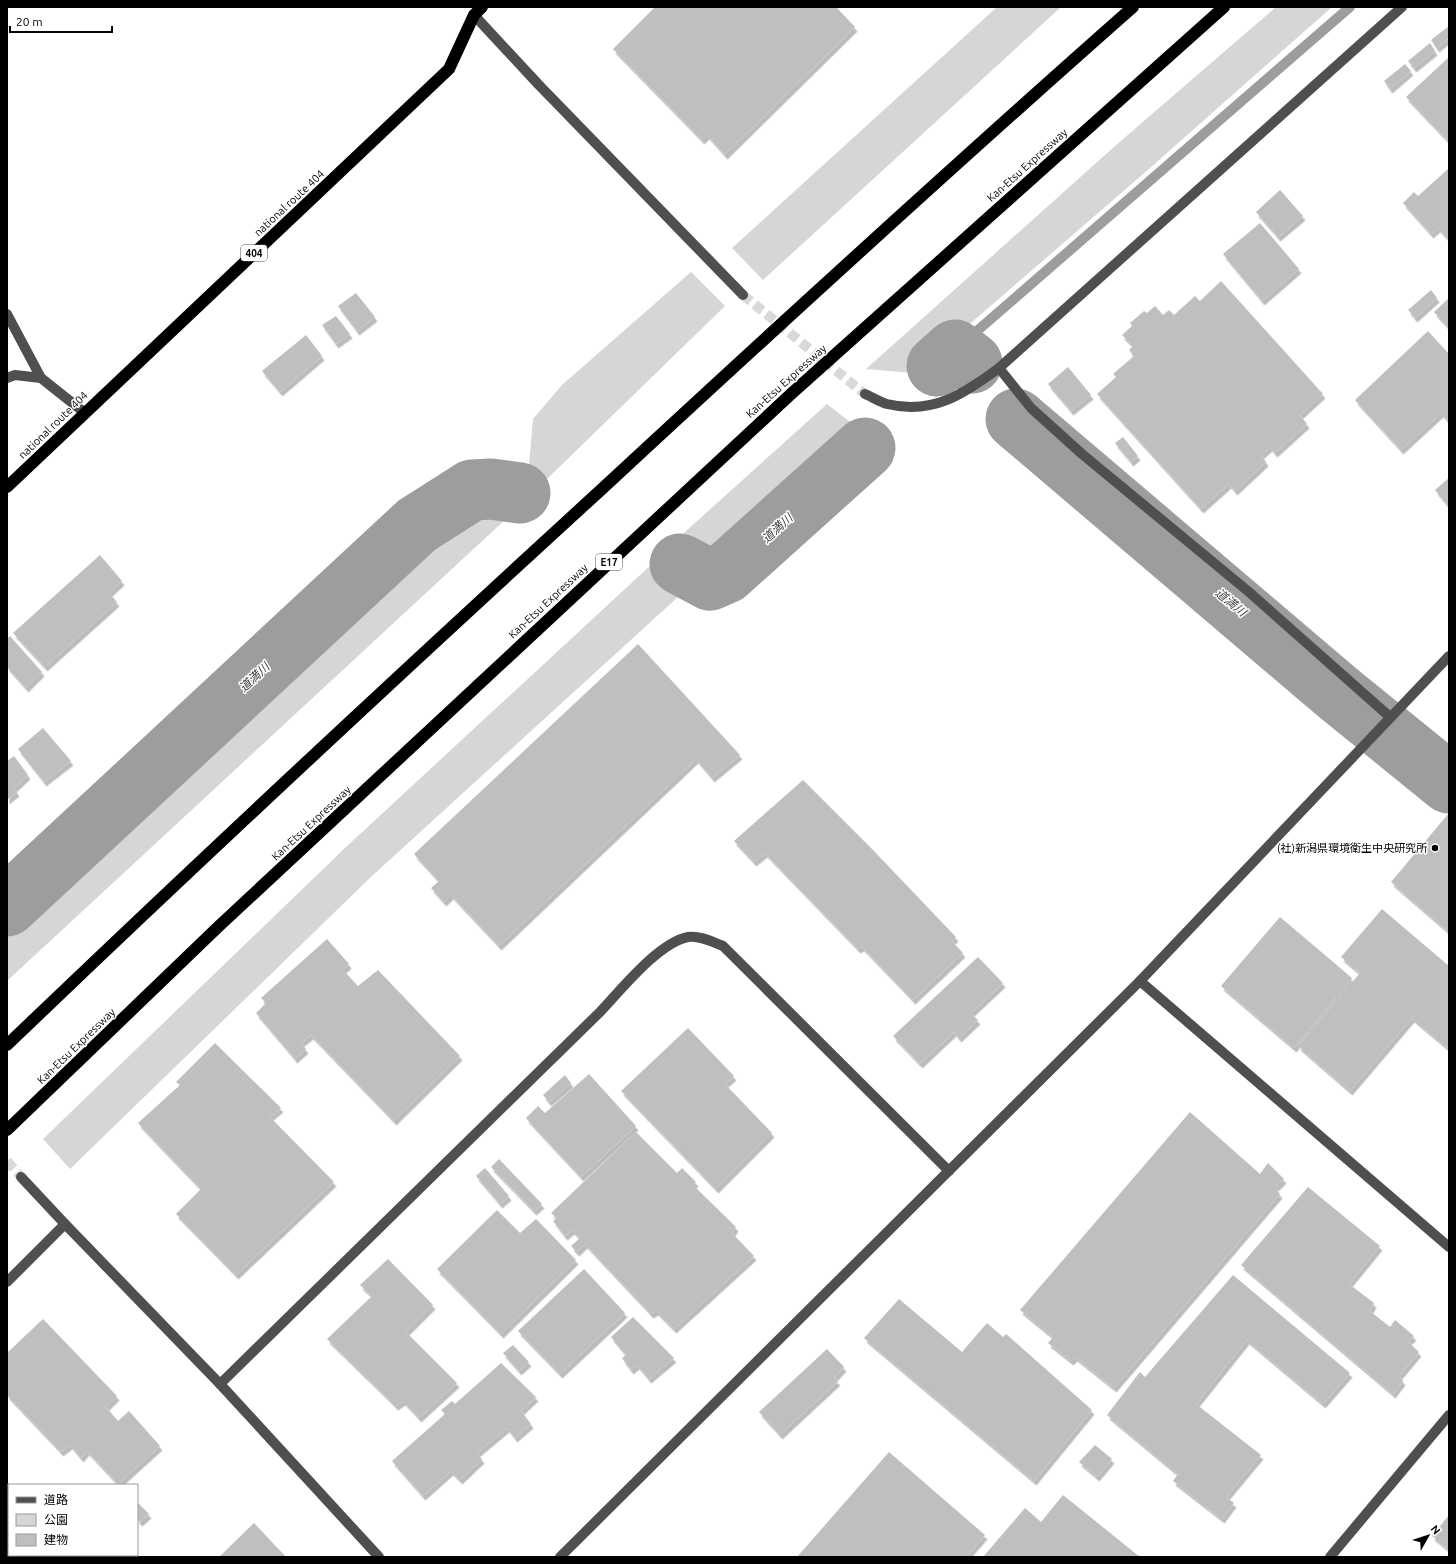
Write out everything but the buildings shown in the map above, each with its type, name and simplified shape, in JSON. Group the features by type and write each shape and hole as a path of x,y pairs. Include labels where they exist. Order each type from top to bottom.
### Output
{"highway":[{"path":"7,1045 156,902 472,608 772,332 1012,114 1133,7"},
{"name":"Kan-Etsu Expressway","path":"7,1130 218,927 785,399 1224,7"},
{"name":"national route 404","path":"7,487 449,69 478,11"}],"street":[{"path":"865,394 886,403 914,408 955,398 975,386 999,368 1402,7"},
{"path":"478,11 538,84 743,294"},
{"path":"7,314 41,378 85,413"},
{"path":"999,368 1031,408 1082,454 1249,592 1390,717"},
{"path":"7,378 15,375 41,378"},
{"path":"560,1557 1140,981 1449,656"},
{"path":"220,1384 600,1012 648,962 672,943 689,937 706,939 723,946 949,1171"},
{"path":"1140,981 1449,1248"},
{"path":"21,1177 220,1384 379,1557"},
{"path":"7,1282 65,1224"},
{"path":"1330,1557 1449,1415"}],"green space":[{"path":"997,7 1061,7 763,280 732,248"},
{"path":"1276,7 1332,7 1142,175 913,373 866,369 1115,146"},
{"path":"691,272 725,306 547,479 529,466 533,419 562,385"},
{"path":"827,404 859,429 706,566 666,549"},
{"path":"496,496 519,507 7,981 7,913 421,529 478,497"},
{"path":"653,563 671,578 690,586 372,876 70,1169 43,1139 346,847"}],"waterway":[{"path":"955,350 1350,7"},
{"name":"道満川","path":"937,366 955,350 972,363"},
{"name":"道満川","path":"1016,419 1338,693 1449,783"},
{"name":"道満川","path":"680,564 710,580 726,573 865,448"},
{"name":"道満川","path":"7,906 417,525 472,490 491,489 520,493"}],"tunnel":[{"path":"743,295 865,394"},
{"path":"7,1161 21,1177"}],"place":[{"name":"(社)新潟県環境衛生中央研究所","path":"1435,848"}]}
